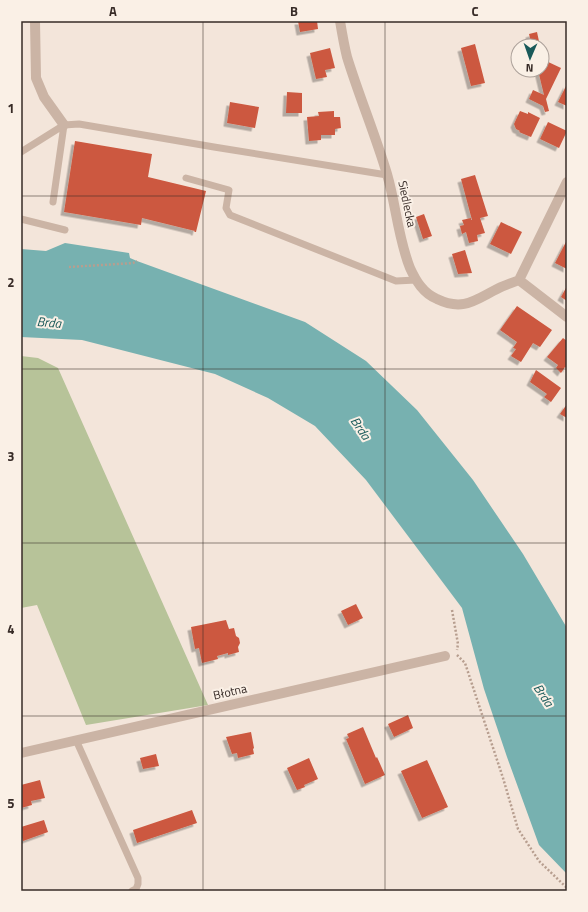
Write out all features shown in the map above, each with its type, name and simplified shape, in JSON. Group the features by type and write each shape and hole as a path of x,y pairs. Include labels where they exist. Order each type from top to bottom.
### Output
{"street":[{"path":"35,21 36,78 44,97 64,125"},
{"name":"Siedlecka","path":"340,21 347,55 387,175 402,242 416,280 423,290 429,295 436,299 453,304 469,303 518,280"},
{"path":"567,182 518,280 567,317"},
{"name":"Błotna","path":"21,753 445,656"}],"lane":[{"path":"21,152 64,125 80,124 387,175"},
{"path":"53,202 64,125"},
{"path":"186,178 229,190 226,208 230,215 396,281 416,280"},
{"path":"21,219 65,230"},
{"path":"76,740 138,878 136,889 132,891"}],"path":[{"path":"69,267 134,263 137,261"},
{"path":"452,610 458,644 457,655"},
{"path":"445,656 457,655 465,663 503,778 518,829 539,861 567,888"}],"green space":[{"path":"21,356 38,358 58,368 208,705 86,725 37,605 21,608"}],"water":[{"name":"Brda","path":"65,243 129,253 130,258 137,261 305,322 366,361 417,410 473,480 523,554 567,628 567,874 539,845 484,689 462,608 366,480 315,426 268,398 215,374 82,340 21,337 21,249 46,251"}],"building":[{"path":"298,21 317,21 318,29 300,32"},
{"path":"537,32 538,38 530,38 529,34"},
{"path":"475,44 485,83 471,86 461,48"},
{"path":"330,48 335,68 325,70 327,77 316,79 310,53"},
{"path":"550,63 561,68 546,99 549,111 545,112 543,106 529,99 533,90 544,95 540,78 550,78"},
{"path":"567,84 567,106 558,102"},
{"path":"287,92 302,93 302,113 286,113"},
{"path":"230,102 259,107 255,128 227,123"},
{"path":"334,111 334,117 340,117 341,128 335,129 335,135 321,135 321,140 309,141 307,117 319,116 318,112"},
{"path":"520,111 528,114 528,112 540,118 531,137 519,132 520,131 516,129 514,124"},
{"path":"548,122 567,131 559,148 540,139"},
{"path":"75,141 152,154 148,177 206,191 196,232 142,218 141,225 64,212"},
{"path":"475,175 488,216 480,218 485,233 477,235 478,241 469,243 466,232 462,234 460,226 464,225 462,220 471,218 472,220 461,179"},
{"path":"424,214 432,236 423,239 416,217"},
{"path":"501,222 522,232 511,254 490,244"},
{"path":"567,240 567,269 555,263"},
{"path":"465,250 472,273 458,274 452,254"},
{"path":"567,286 567,301 561,297"},
{"path":"517,306 552,330 540,347 533,343 521,362 511,356 516,349 513,348 517,342 500,330"},
{"path":"563,338 567,341 567,369 565,367 561,373 556,368 558,365 547,357"},
{"path":"536,370 561,388 551,402 544,397 547,394 530,382"},
{"path":"567,404 567,418 560,414"},
{"path":"356,604 363,618 348,625 341,611"},
{"path":"226,620 229,629 234,628 236,636 239,638 239,652 217,656 218,659 202,663 199,648 195,649 191,627"},
{"path":"408,715 413,728 394,737 388,724"},
{"path":"363,727 385,775 365,784 346,739 349,738 347,734"},
{"path":"251,732 254,754 238,758 237,753 232,754 226,737"},
{"path":"156,754 159,766 143,769 140,758"},
{"path":"309,758 318,779 297,790 287,768"},
{"path":"427,760 448,807 422,818 401,771"},
{"path":"40,780 45,798 31,801 32,805 21,808 21,785"},
{"path":"192,810 197,823 137,843 133,830"},
{"path":"44,820 48,832 23,841 21,827"}]}
